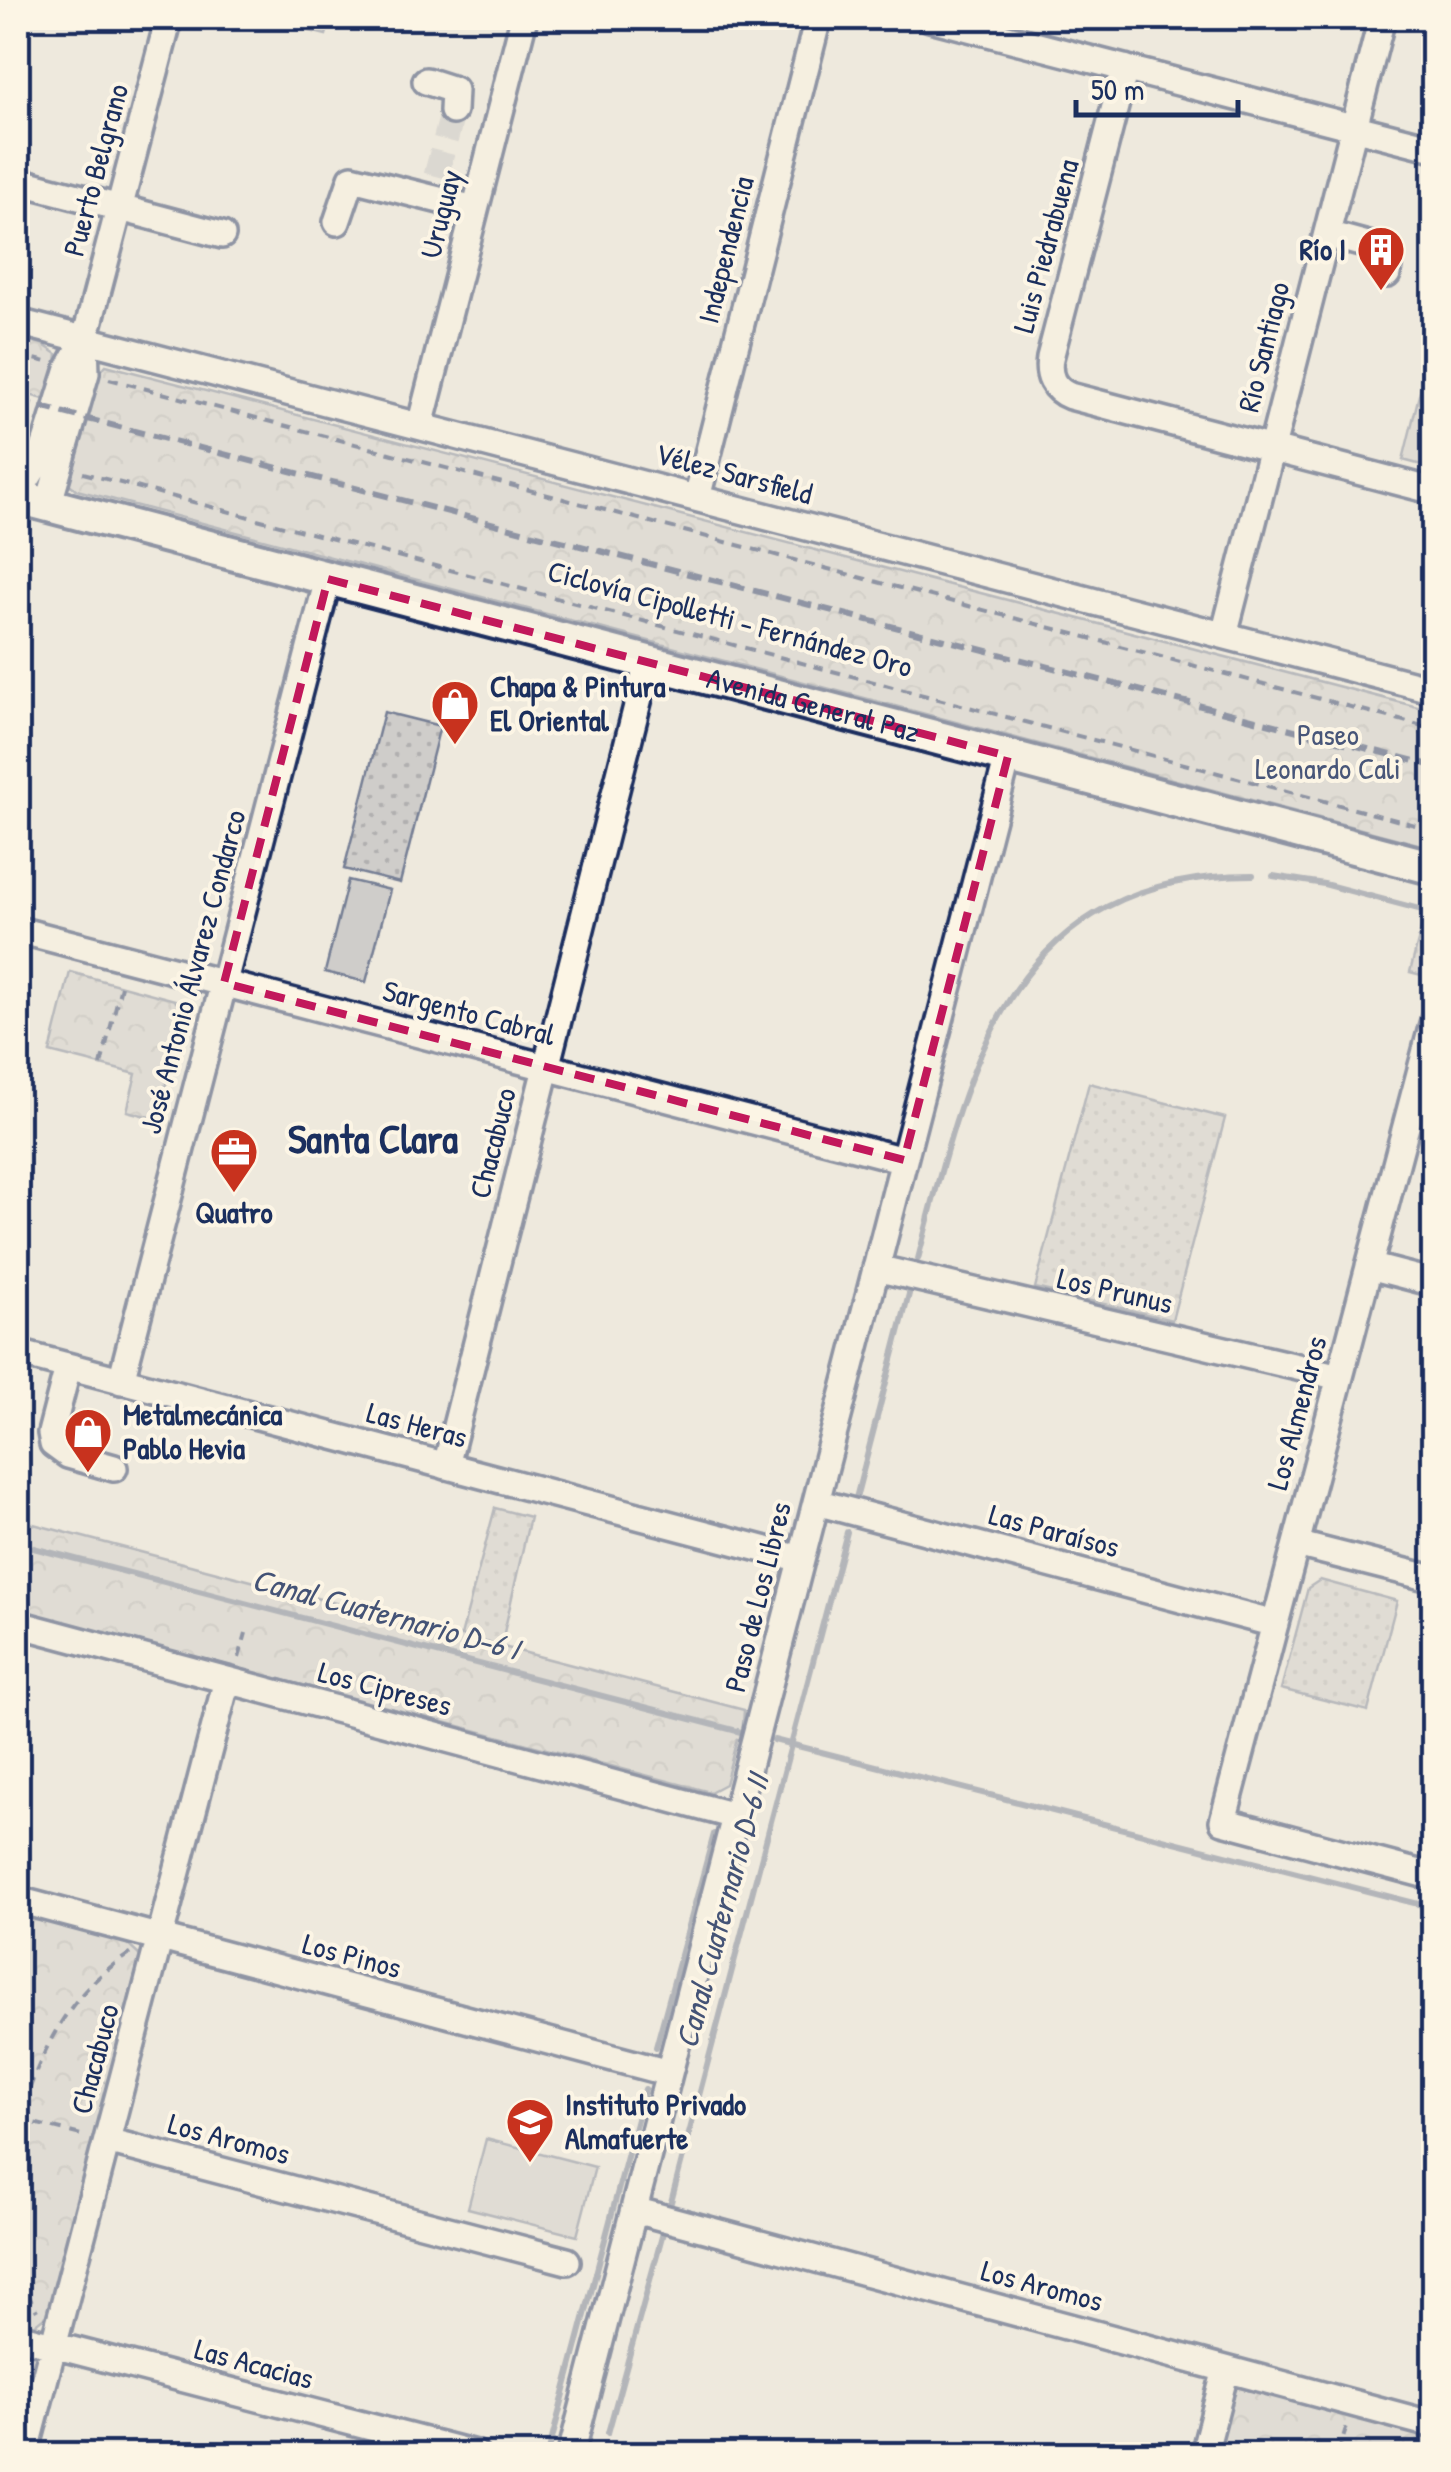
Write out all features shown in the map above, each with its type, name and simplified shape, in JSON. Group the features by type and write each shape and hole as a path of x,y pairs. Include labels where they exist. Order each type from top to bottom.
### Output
{"main road":[{"name":"Avenida General Paz","path":"28,499 1434,868"}],"street":[{"name":"Puerto Belgrano","path":"78,370 169,18"},
{"name":"Uruguay","path":"420,426 524,18"},
{"name":"Independencia","path":"696,498 818,18"},
{"path":"930,18 1434,148"},
{"name":"Río Santiago","path":"1224,635 1382,18"},
{"name":"Luis Piedrabuena","path":"1125,68 1050,358 1052,382 1070,396 1272,449"},
{"path":"426,81 454,90 453,111"},
{"path":"338,222 352,178 434,187 475,209"},
{"path":"18,181 222,235"},
{"path":"1327,234 1390,251 1388,274"},
{"name":"Vélez Sarsfield","path":"18,322 1434,690"},
{"path":"28,499 60,463 78,370"},
{"path":"28,499 78,370"},
{"path":"1272,449 1434,491"},
{"name":"José Antonio Álvarez Condarco","path":"121,1380 328,579"},
{"name":"Chacabuco","path":"446,1466 648,662"},
{"name":"Paso de Los Libres","path":"580,2452 634,2210 1008,756"},
{"name":"Sargento Cabral","path":"18,930 904,1160"},
{"name":"Los Almendros","path":"1434,1020 1223,1822 1434,1877"},
{"path":"1369,1266 1434,1283"},
{"name":"Los Prunus","path":"876,1268 1340,1377"},
{"name":"Las Heras","path":"18,1354 801,1559"},
{"path":"68,1367 51,1433 53,1444 68,1455 114,1468"},
{"name":"Las Paraísos","path":"816,1502 1275,1624"},
{"path":"1296,1544 1434,1580"},
{"name":"Los Cipreses","path":"18,1624 233,1672 735,1816"},
{"name":"Chacabuco","path":"25,2454 54,2345 97,2139 160,1938 233,1672"},
{"name":"Los Pinos","path":"18,1900 669,2073"},
{"name":"Los Aromos","path":"97,2139 567,2261"},
{"name":"Los Aromos","path":"634,2210 1434,2425"},
{"name":"Las Acacias","path":"23,2326 54,2345 475,2454"},
{"path":"1204,2454 1226,2369"}],"path":[{"path":"18,354 1434,729"},
{"name":"Ciclovía Cipolletti - Fernández Oro","path":"60,463 122,485 1434,830"},
{"path":"101,1065 121,986"},
{"path":"233,1672 246,1633"},
{"path":"97,2139 18,2120 49,2042 68,2009 90,1981 129,1951 133,1964"},
{"path":"18,2277 39,2316"},
{"path":"23,2326 39,2316 43,2306"},
{"path":"1338,2454 1349,2418"}],"highlighted area":[{"path":"328,579 1008,756 904,1160 224,983"}],"green space":[{"path":"258,18 331,18 326,35"},
{"path":"18,337 42,344 57,354 51,401 18,392"},
{"path":"1433,338 1433,468 1403,460"},
{"name":"Paseo Leonardo Cali","path":"106,365 1433,711 1433,848 77,490 67,482 92,381"},
{"path":"384,712 440,726 400,883 344,869"},
{"path":"348,880 390,890 366,982 325,972"},
{"path":"1434,890 1433,978 1410,972"},
{"path":"70,972 175,1000 183,1017 157,1119 127,1111 136,1074 50,1052"},
{"path":"1089,1083 1225,1118 1172,1320 1035,1288"},
{"path":"495,1508 530,1517 501,1646 461,1636"},
{"path":"18,1520 744,1710 742,1740 737,1739 725,1784 710,1792 18,1610"},
{"path":"1320,1580 1397,1601 1368,1711 1281,1689 1308,1588"},
{"path":"18,1914 126,1943 140,1956 48,2314 33,2326 18,2322"},
{"path":"486,2139 595,2167 577,2236 468,2208"},
{"path":"1237,2385 1433,2435 1433,2454 1213,2454"}],"waterway":[{"path":"918,1259 957,1118 981,1053 1013,995 1053,946 1105,908 1171,884 1253,875"},
{"path":"1273,876 1324,884 1434,913"},
{"path":"855,1502 910,1290"},
{"name":"Canal Cuaternario D-6 II","path":"670,2206 847,1532"},
{"name":"Canal Cuaternario D-6 I","path":"18,1544 741,1732"},
{"path":"774,1740 1434,1908"},
{"path":"656,2047 714,1834"},
{"path":"548,2454 645,2089"},
{"name":"Canal Cuaternario D-6 II","path":"608,2433 664,2229"}],"tunnel":[{"path":"436,176 453,111"}],"railway":[{"path":"18,401 1434,766"}],"place":[{"name":"Río I","path":"1381,292"},
{"name":"Chapa & Pintura El Oriental","path":"455,746"},
{"name":"Quatro","path":"234,1194"},
{"name":"Metalmecánica Pablo Hevia","path":"88,1474"},
{"name":"Instituto Privado Almafuerte","path":"530,2164"}],"district":[{"name":"Santa Clara","path":"373,1139"}]}
